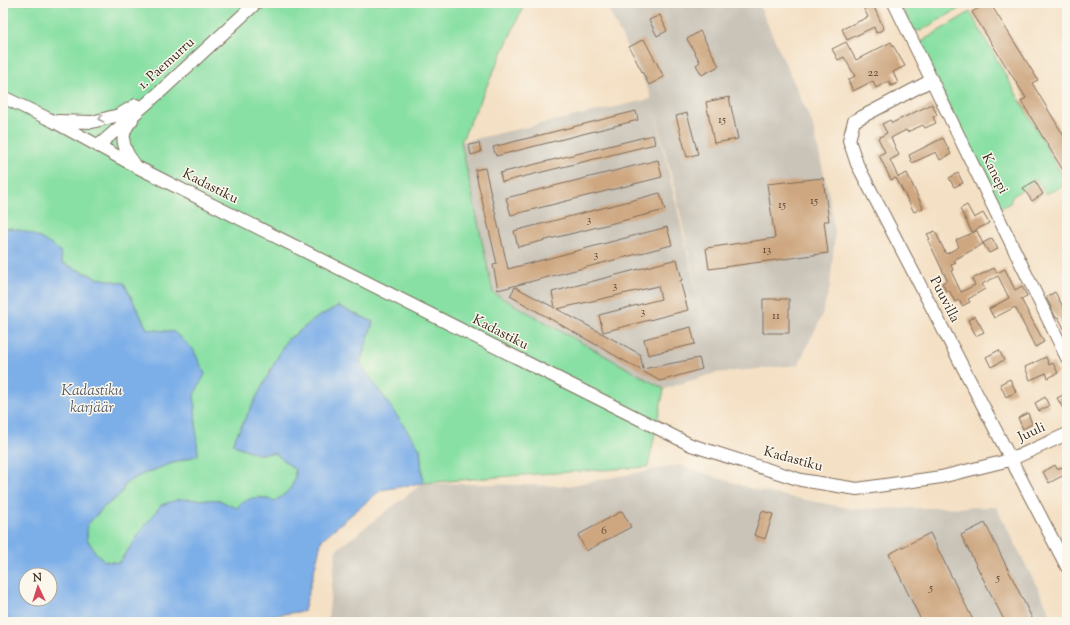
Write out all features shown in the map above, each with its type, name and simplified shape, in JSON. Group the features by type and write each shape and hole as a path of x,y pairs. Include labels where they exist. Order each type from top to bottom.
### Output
{"street":[{"name":"1. Paemurru","path":"98,146 161,91 256,3"},
{"name":"Kanepi","path":"894,3 1067,358"},
{"name":"Puuvilla","path":"932,80 854,121 849,140 857,164 1010,460 1062,544 1067,567"},
{"path":"53,121 92,122 119,115 161,91"},
{"path":"137,167 127,154 123,140 124,133 127,126 161,91"},
{"name":"Kadastiku","path":"3,97 53,121 137,167 691,445 801,480 857,489 941,477 1010,460"},
{"name":"Juuli","path":"1010,460 1067,434"}],"shaded area":[{"path":"605,3 758,3 812,123 829,196 835,233 830,286 821,318 798,365 715,373 664,389 493,293 461,142 651,99 649,91","holes":["653,105 675,189 708,341"]},
{"path":"679,465 759,491 853,509 996,507 1055,622 320,622 328,619 336,550 423,483 567,486"}],"green space":[{"path":"3,3 525,3 461,142 493,293 664,389 648,467 423,483 420,449 360,363 373,322 338,306 318,317 286,341 232,444 257,454 275,453 295,470 294,480 287,492 275,501 259,497 236,509 219,500 162,505 118,563 105,561 95,552 87,539 87,525 104,507 120,495 126,483 141,475 198,455 194,395 174,332 147,329 124,283 97,278 62,263 12,228 3,228"},
{"path":"899,3 969,3 920,31 914,30"},
{"path":"970,12 1067,184 1046,194 1036,179 1012,197 1010,203 999,209 920,46 922,41"}],"water":[{"name":"Kadastiku karjäär","path":"3,228 20,230 40,238 60,251 62,263 97,278 124,283 147,329 174,332 193,349 205,374 194,395 198,455 141,475 126,483 120,495 104,507 87,525 87,539 95,552 105,561 119,563 161,505 179,499 219,500 236,508 246,501 254,498 263,498 275,501 287,492 294,480 295,470 275,453 257,454 232,444 286,341 318,317 338,306 373,322 360,363 420,449 423,483 381,490 322,539 304,611 228,622 3,622"}],"building":[{"path":"861,3 872,3 884,29 876,33 874,27 847,40 842,29 868,17"},
{"path":"987,3 990,3 1038,80 1032,83 1067,141 1067,177 1021,101 1026,98 972,12"},
{"path":"660,15 667,31 657,36 649,20"},
{"path":"700,31 719,66 702,75 696,65 700,62 687,39"},
{"path":"644,39 664,77 649,85 629,47"},
{"path":"846,42 856,60 891,42 905,66 893,72 898,83 891,86 889,81 876,88 873,81 853,91 848,80 855,76 844,57 838,60 832,49"},
{"path":"729,97 738,139 714,143 706,102"},
{"path":"932,104 937,115 933,117 936,123 925,128 923,125 907,132 906,130 891,138 899,155 890,160 898,177 907,173 923,208 914,212 896,178 891,180 879,155 885,152 878,138 887,133 882,124 890,120 892,123"},
{"path":"636,111 638,120 496,156 493,147"},
{"path":"687,113 698,154 687,157 676,116"},
{"path":"653,135 655,144 502,182 500,173"},
{"path":"943,138 951,154 940,160 936,152 912,163 909,155"},
{"path":"479,143 481,152 471,155 469,145"},
{"path":"658,160 662,177 511,215 506,198"},
{"path":"485,168 508,269 667,227 672,245 498,290 493,265 497,264 475,170"},
{"path":"958,173 963,183 954,187 949,178"},
{"path":"823,178 829,221 824,221 828,253 709,269 706,248 775,238 767,184"},
{"path":"1035,181 1043,194 1032,201 1023,188"},
{"path":"660,193 665,210 518,247 514,231"},
{"path":"967,205 974,218 983,213 989,223 972,232 960,209"},
{"path":"935,231 946,254 959,247 956,240 977,231 983,244 954,260 956,263 951,265 953,270 951,271 961,292 975,285 972,279 994,268 997,273 1005,269 1015,290 1022,286 1027,296 1021,299 1044,342 1035,347 1015,307 994,318 989,309 1009,298 998,276 982,284 985,289 968,299 970,302 962,306 959,300 955,302 949,290 946,291 942,283 947,280 928,240 930,239 927,234"},
{"path":"992,238 998,249 989,253 983,243"},
{"path":"677,259 682,280 680,281 688,310 603,332 599,315 661,299 658,286 557,309 640,354 643,369 699,358 702,369 660,381 510,296 515,287 555,308 552,292"},
{"path":"1055,292 1067,314 1067,334 1058,317 1056,318 1046,297"},
{"path":"763,299 789,299 789,333 763,333"},
{"path":"975,316 984,332 976,336 968,320"},
{"path":"691,327 695,344 648,355 644,339"},
{"path":"999,350 1004,360 991,367 986,357"},
{"path":"1046,357 1049,365 1053,363 1058,373 1048,378 1046,373 1030,380 1025,367"},
{"path":"1010,379 1016,392 1006,397 1000,384"},
{"path":"1067,393 1067,415 1057,398"},
{"path":"1045,397 1049,406 1039,411 1035,403"},
{"path":"1028,413 1032,424 1023,429 1018,418"},
{"path":"1055,465 1057,469 1062,467 1066,474 1049,483 1043,472"},
{"path":"622,511 631,527 586,551 578,535"},
{"path":"762,511 773,514 765,539 754,535"},
{"path":"985,523 1034,622 1005,622 961,535"},
{"path":"930,533 974,622 922,622 889,554"}]}
